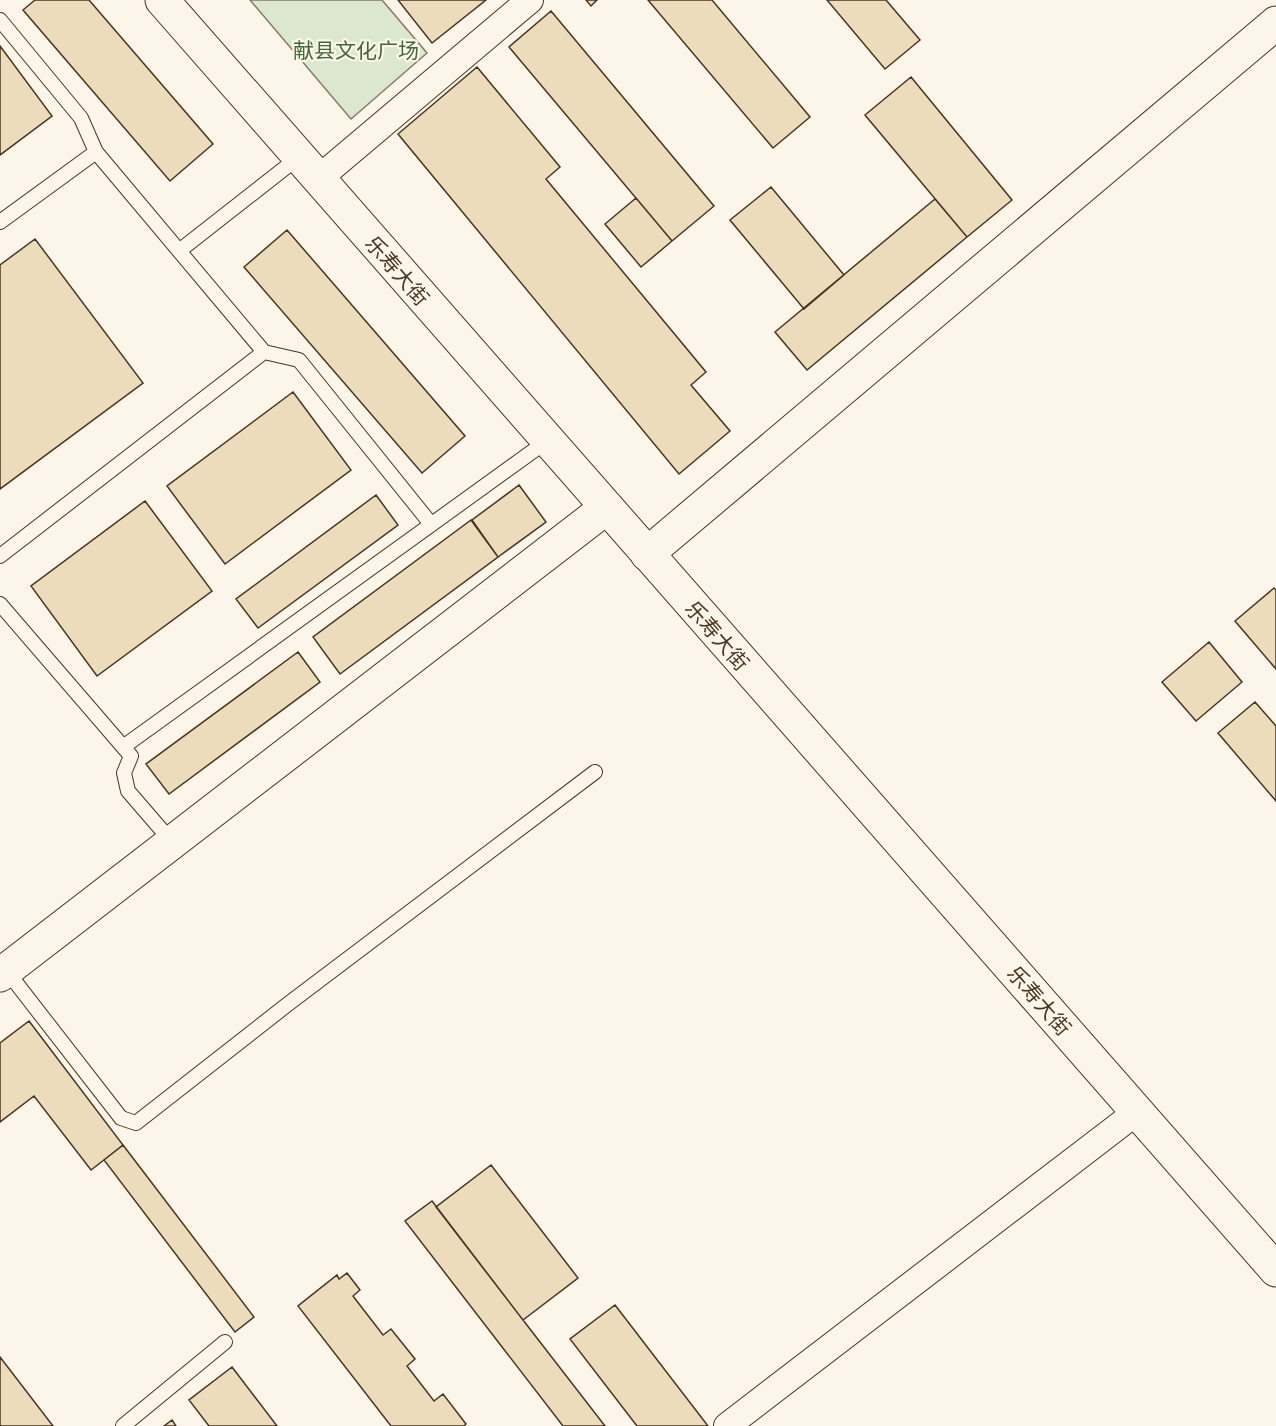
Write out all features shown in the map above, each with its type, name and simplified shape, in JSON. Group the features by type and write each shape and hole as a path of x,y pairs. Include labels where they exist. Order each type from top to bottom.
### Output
{"main road":[{"name":"乐寿大街","path":"162,0 1276,1270"},
{"path":"647,554 1276,23"},
{"path":"3,972 606,508"}],"street":[{"path":"308,168 530,0"},
{"path":"727,1426 1138,1112"}],"lane":[{"path":"0,20 81,118 96,152 264,352 299,360 431,524"},
{"path":"0,222 96,152"},
{"path":"179,251 308,168"},
{"path":"0,556 264,352"},
{"path":"123,747 547,441"},
{"path":"0,604 131,756 124,773 128,791 172,842"},
{"path":"3,972 121,1118 136,1123 288,1004 595,772"},
{"path":"123,1426 225,1342"}],"green space":[{"name":"献县文化广场","path":"250,0 382,0 427,53 351,119"}],"building":[{"path":"35,0 89,0 213,144 170,181 23,10"},
{"path":"398,0 486,0 432,43"},
{"path":"586,0 597,0 591,6"},
{"path":"648,0 712,0 810,117 773,148"},
{"path":"827,0 886,0 920,40 885,69"},
{"path":"551,11 714,206 672,241 509,47"},
{"path":"0,46 52,116 0,155"},
{"path":"477,67 560,167 546,179 706,372 691,385 730,431 679,474 398,134"},
{"path":"911,77 1012,200 967,237 865,115"},
{"path":"771,187 844,275 804,309 730,220"},
{"path":"636,198 672,241 641,267 605,224"},
{"path":"935,199 967,237 807,370 775,332"},
{"path":"287,230 465,436 422,473 244,267"},
{"path":"35,239 143,383 0,489 0,265"},
{"path":"293,392 351,470 225,564 167,486"},
{"path":"519,485 546,522 498,557 472,520"},
{"path":"376,495 398,525 258,628 236,599"},
{"path":"145,501 212,591 97,676 31,586"},
{"path":"471,520 498,557 340,674 313,637"},
{"path":"1274,588 1276,590 1276,669 1235,621"},
{"path":"1209,642 1242,682 1196,721 1162,682"},
{"path":"298,652 320,682 169,794 146,764"},
{"path":"1255,702 1276,726 1276,801 1218,733"},
{"path":"29,1021 123,1145 91,1170 34,1096 0,1122 0,1043"},
{"path":"123,1145 254,1317 235,1332 104,1160"},
{"path":"491,1165 578,1278 523,1320 436,1207"},
{"path":"432,1201 605,1426 563,1426 405,1221"},
{"path":"347,1273 360,1290 353,1296 383,1335 391,1329 415,1359 407,1366 434,1401 443,1394 466,1424 464,1426 391,1426 298,1306 337,1275 339,1279"},
{"path":"615,1305 708,1426 637,1426 570,1339"},
{"path":"0,1357 53,1426 0,1426"},
{"path":"232,1367 277,1426 209,1426 189,1400"},
{"path":"172,1420 176,1426 164,1426"}]}
